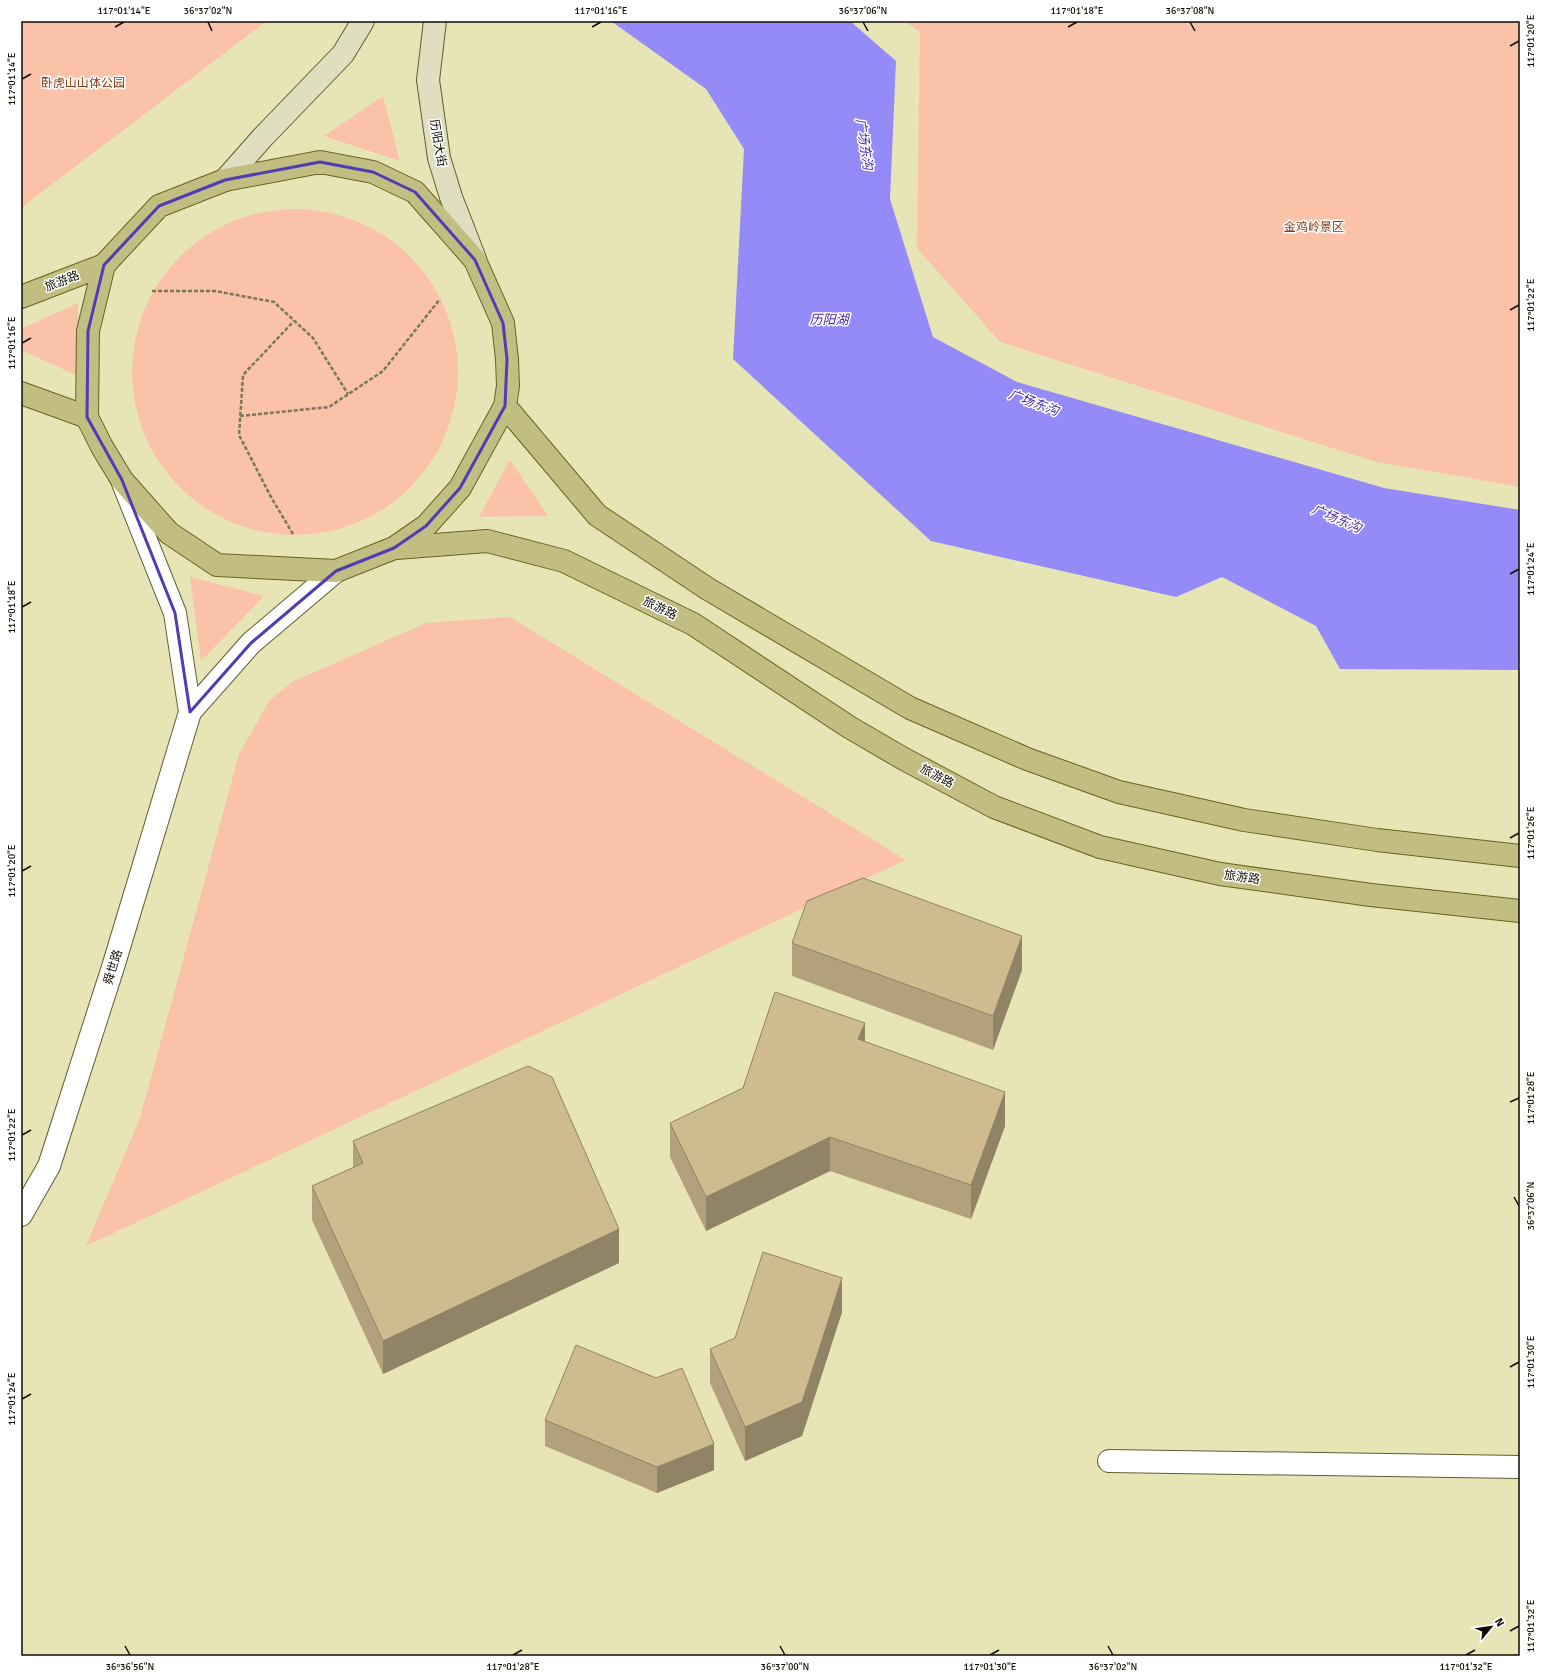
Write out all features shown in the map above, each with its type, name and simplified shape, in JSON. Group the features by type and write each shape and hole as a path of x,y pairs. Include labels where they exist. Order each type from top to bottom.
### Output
{"main road":[{"path":"225,180 262,138 343,54 363,21"},
{"name":"历阳大街","path":"435,21 428,80 439,158 451,197 475,260"},
{"path":"320,162 373,172 415,192 475,260 503,323 508,366 508,386 505,406 460,488 426,526 394,548 336,571 217,565 170,533 122,480 102,447 87,417 88,331 104,265 159,206 225,180 320,162"},
{"name":"旅游路","path":"21,297 104,265"},
{"path":"21,393 87,417"},
{"path":"505,406 597,515 708,589 910,708 1027,758 1119,792 1252,821 1378,840 1520,856"},
{"name":"旅游路","path":"394,548 487,541 564,561 692,624 849,727 904,759 994,807 1100,847 1220,874 1371,895 1520,911"}],"street":[{"path":"122,480 175,613 190,712"},
{"path":"190,712 251,643 336,571"},
{"name":"舜世路","path":"21,1215 49,1166 113,967 190,712"},
{"path":"1109,1461 1520,1466"}],"path":[{"path":"152,291 214,291 274,302 313,338 348,394"},
{"path":"240,416 330,407 383,371 440,299"},
{"path":"293,534 271,497 239,435 243,375 294,321"}],"highlighted area":[{"path":"320,162 373,172 415,192 475,260 503,323 507,359 505,406 460,488 426,526 394,548 336,571 251,643 190,712 175,613 122,480 87,417 88,331 104,265 159,206 225,180"}],"green space":[{"name":"卧虎山山体公园","path":"21,21 267,21 21,208"},
{"name":"金鸡岭景区","path":"904,21 1520,21 1520,487 1373,461 1000,342 917,248 920,32"},
{"path":"383,96 400,161 324,136"},
{"path":"295,209 327,212 357,222 385,237 410,257 430,282 445,310 455,340 458,372 455,404 445,434 430,462 410,487 385,507 357,522 327,532 295,535 263,532 233,522 205,507 180,487 160,462 145,434 135,404 132,372 135,340 145,310 160,282 180,257 205,237 233,222 263,212"},
{"path":"78,303 78,376 21,350 21,329"},
{"path":"510,460 548,516 479,517"},
{"path":"190,577 264,596 201,661"},
{"path":"510,617 906,860 86,1246 140,1118 239,754 269,701 292,682 426,623"}],"water":[{"name":"历阳湖","path":"611,21 850,21 896,61 890,199 933,337 1017,382 1384,488 1520,510 1520,670 1340,669 1316,626 1222,577 1176,597 931,541 733,359 744,149 706,89"}],"building":[{"path":"863,878 1022,936 993,1016 792,943 807,901"},
{"path":"775,992 865,1023 858,1039 1005,1092 971,1185 830,1137 706,1197 670,1123 743,1088"},
{"path":"528,1066 552,1077 619,1229 383,1341 312,1186 363,1163 353,1141"},
{"path":"763,1252 842,1278 802,1402 745,1427 710,1349 735,1338"},
{"path":"576,1345 656,1378 682,1368 714,1444 657,1467 545,1420"}],"water label":[{"name":"广场东沟","path":"865,144"},
{"name":"广场东沟","path":"1034,402"},
{"name":"广场东沟","path":"1337,518"}]}
